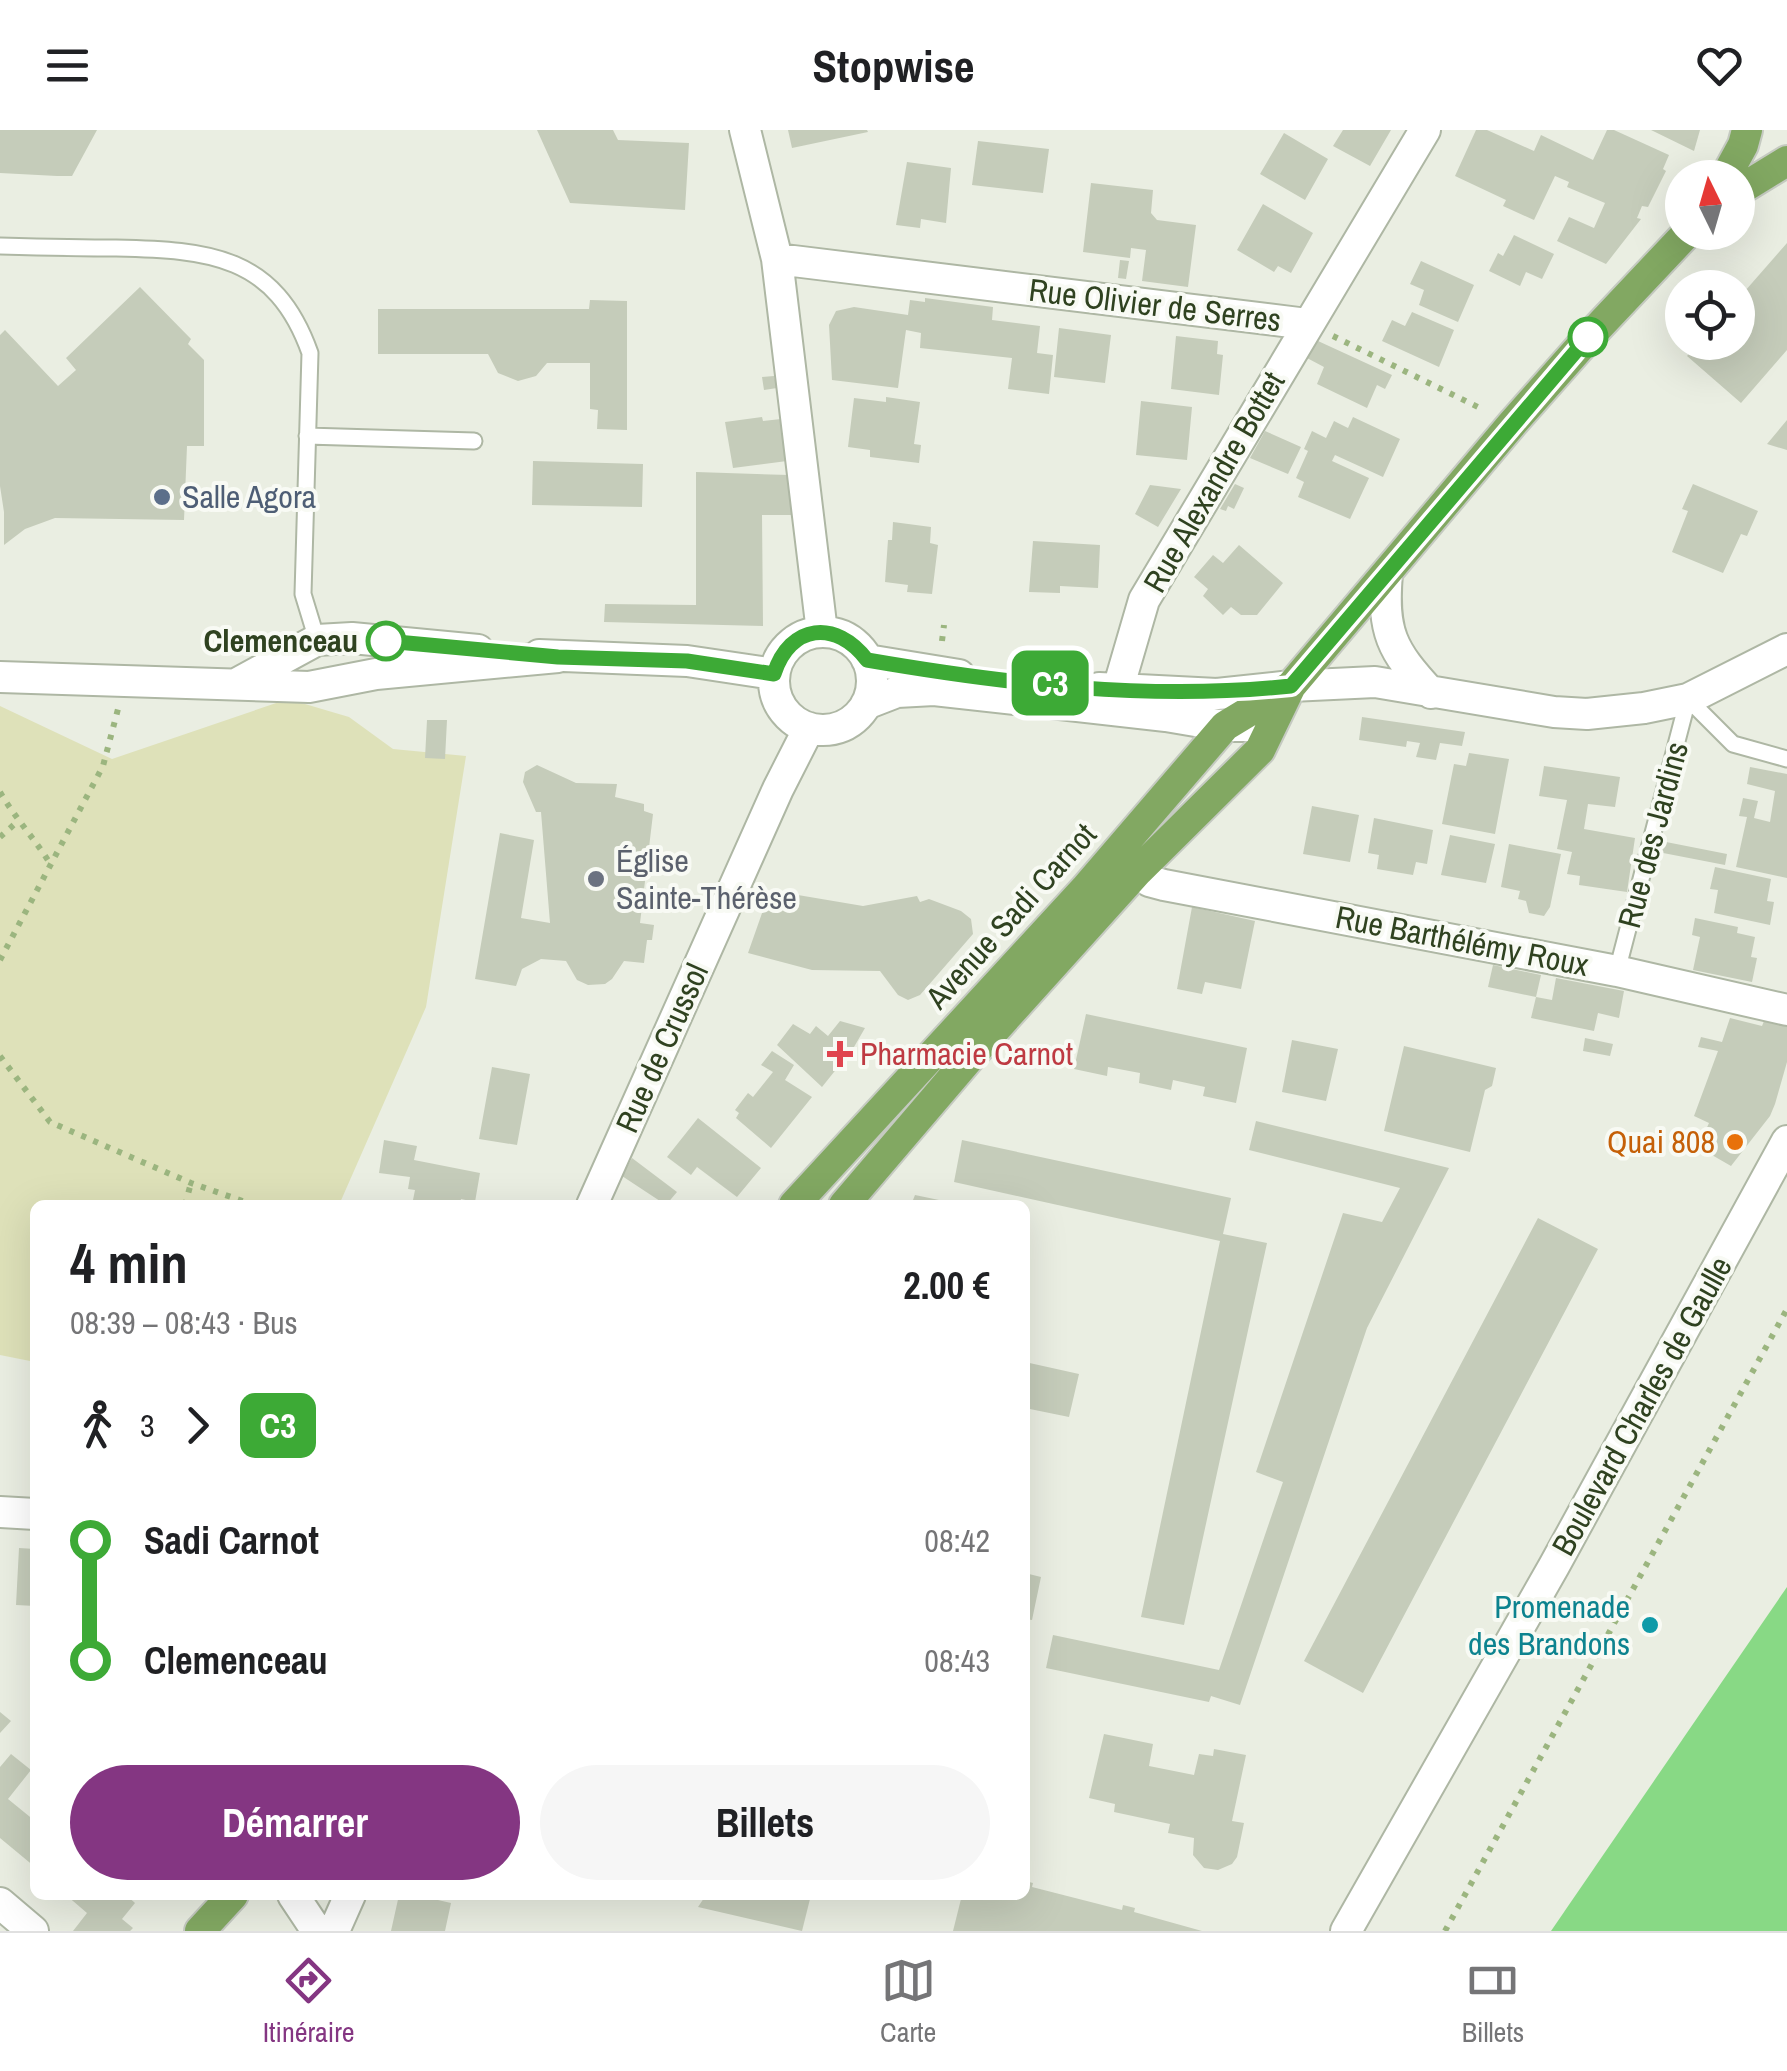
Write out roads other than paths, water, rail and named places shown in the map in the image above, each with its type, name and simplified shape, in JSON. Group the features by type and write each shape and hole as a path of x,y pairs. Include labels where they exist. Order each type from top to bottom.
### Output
{"main road":[{"path":"1736,160 1752,135"},
{"path":"1755,180 1787,160"},
{"name":"Avenue Sadi Carnot","path":"848,1200 1138,871 1260,750 1291,686 1512,424 1672,250"},
{"name":"Avenue Sadi Carnot","path":"799,1200 1071,904 1210,724 1291,686"},
{"path":"200,1931 228,1900"}],"street":[{"path":"745,130 777,259 822,632"},
{"name":"Rue Alexandre Bottet","path":"1118,689 1144,600 1425,130"},
{"name":"Rue Olivier de Serres","path":"777,259 1307,324"},
{"path":"1387,573 1384,605 1392,646 1430,693"},
{"path":"806,635 841,635 856,645 867,660 871,690 866,704 842,726 826,730 809,728 796,722 778,702 774,674 780,658 790,644 806,635"},
{"path":"238,682 317,640 352,638 558,657 687,661 774,674"},
{"path":"867,660 937,673 1217,694 1375,682 1588,714 1688,700 1787,648"},
{"path":"2,677 309,687 376,674 558,657"},
{"path":"866,704 898,692 942,691 1210,724"},
{"name":"Rue de Crussol","path":"594,1200 809,728"},
{"name":"Rue Barthélémy Roux","path":"1138,871 1149,880 1222,896 1617,971 1787,1010"},
{"name":"Boulevard Charles de Gaulle","path":"1346,1931 1554,1566 1787,1141"},
{"path":"0,1512 30,1514"},
{"path":"304,1900 335,1915"},
{"path":"0,1903 34,1931"}],"lane":[{"path":"0,246 200,252 236,264 282,298 298,321 310,353 303,594 317,640"},
{"path":"307,436 474,440"},
{"path":"1688,700 1733,744 1787,759"},
{"name":"Rue des Jardins","path":"1617,971 1688,700"}],"place":[{"name":"Salle Agora","path":"162,497"},
{"name":"Clemenceau","path":"386,641"},
{"name":"Église Sainte-Thérèse","path":"596,879"},
{"name":"Pharmacie Carnot","path":"840,1054"},
{"name":"Quai 808","path":"1735,1142"},
{"name":"Promenade des Brandons","path":"1650,1625"}]}
